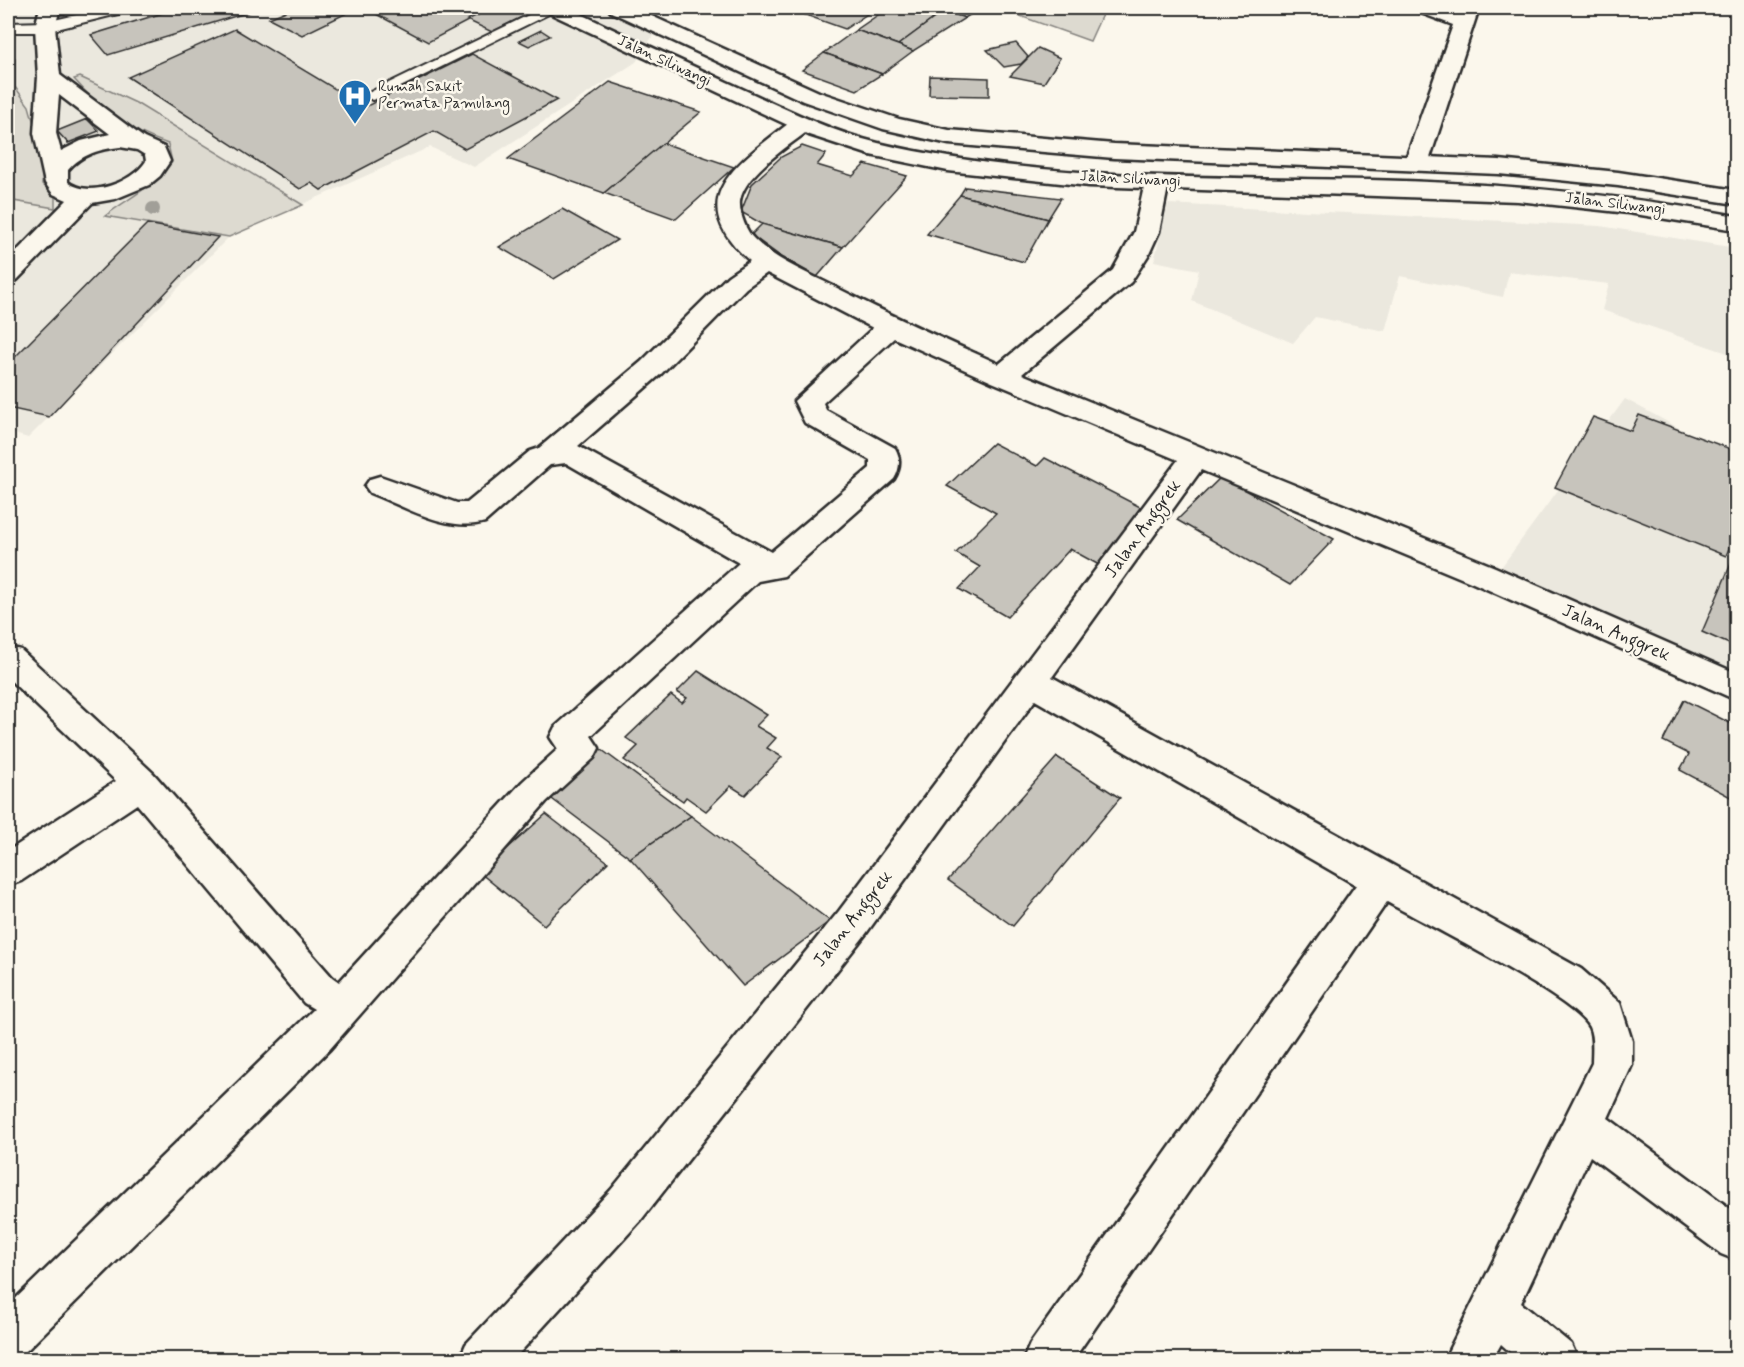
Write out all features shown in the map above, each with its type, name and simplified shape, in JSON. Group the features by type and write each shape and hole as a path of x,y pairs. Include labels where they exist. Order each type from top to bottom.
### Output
{"street":[{"name":"Jalan Siliwangi","path":"554,8 801,125 874,149 935,162 1026,173 1157,182 1444,190 1574,198 1737,222"},
{"path":"574,18 596,8"},
{"name":"Jalan Siliwangi","path":"618,8 788,87 855,114 935,134 1021,145 1167,155 1417,161 1532,168 1737,197"},
{"path":"1417,161 1466,15 1425,8"},
{"path":"48,17 49,76 45,133 55,172 54,181 59,189 84,197 118,192 134,186 150,174 158,160 155,152 147,146 120,140 86,147 72,154 55,172"},
{"path":"49,76 135,142"},
{"name":"Jalan Anggrek","path":"801,125 752,164 735,183 728,202 733,227 744,243 766,262 891,326 1002,376 1484,574 1737,687"},
{"path":"1002,376 1122,276 1135,260 1152,219 1157,182"},
{"path":"8,274 84,197"},
{"path":"550,454 651,368 737,282 766,262"},
{"path":"8,1337 345,1006 534,792 582,748 567,737 750,571 773,568 884,472 885,455 815,416 808,401 891,326"},
{"path":"380,486 455,514 474,514 488,505 540,458 559,452 574,454 773,568"},
{"name":"Jalan Anggrek","path":"482,1359 626,1205 852,923 1032,682 1196,456"},
{"path":"9,659 141,783 318,990 345,1006"},
{"path":"1032,682 1381,880 1567,982 1606,1016 1612,1041 1612,1065 1495,1310 1467,1359"},
{"path":"8,870 141,783"},
{"path":"1046,1359 1381,880"},
{"path":"1582,1124 1737,1239"},
{"path":"1495,1310 1555,1359"}],"lane":[{"path":"8,28 48,17 124,8"},
{"path":"372,94 554,8"}],"shaded area":[{"path":"8,8 620,8 660,25 636,62 474,167 430,147 229,237 28,438 8,432"},
{"path":"998,8 1105,8 1090,41"},
{"path":"8,55 15,58 15,87 29,106 44,159 42,184 55,196 55,208 8,200"},
{"path":"80,77 136,103 303,205 229,237 105,216 158,178 172,162 168,144 127,126 105,110 74,79"},
{"path":"1168,204 1600,226 1736,248 1736,356 1602,310 1609,284 1509,272 1503,297 1400,276 1385,331 1315,317 1293,343 1192,301 1199,270 1154,261"},
{"path":"1625,399 1736,459 1736,681 1497,573"}],"building":[{"path":"179,8 262,8 108,55 91,35"},
{"path":"293,8 337,8 347,13 302,35 269,18"},
{"path":"390,8 477,8 485,12 428,42 376,14"},
{"path":"493,8 514,8 528,14 492,32 467,20"},
{"path":"786,8 876,8 845,29"},
{"path":"888,8 934,8 944,11 898,45 856,30"},
{"path":"934,8 981,8 965,18"},
{"path":"944,11 965,18 913,51 898,45"},
{"path":"235,29 365,107 472,54 557,100 465,149 434,131 321,190 311,183 300,189 128,77"},
{"path":"541,30 550,36 529,46 519,41"},
{"path":"856,30 913,51 882,74 824,53"},
{"path":"1016,43 1028,57 1021,64 1004,67 987,50"},
{"path":"1038,48 1060,58 1044,83 1010,76"},
{"path":"824,53 882,74 857,90 802,70"},
{"path":"930,76 989,78 989,96 929,95"},
{"path":"610,82 701,112 604,193 508,159"},
{"path":"87,119 99,131 68,143 57,131"},
{"path":"663,143 734,167 676,219 604,193"},
{"path":"802,146 826,154 817,165 853,176 865,164 907,176 843,247 762,224 741,212 752,184 781,157"},
{"path":"965,187 1061,198 1048,219 960,195"},
{"path":"960,195 1048,219 1024,262 927,234"},
{"path":"562,209 617,240 554,279 499,247"},
{"path":"147,224 218,237 49,417 8,408 8,364"},
{"path":"762,224 843,247 817,277 780,256 751,235"},
{"path":"1639,415 1736,451 1736,530 1726,556 1555,487 1593,417 1631,431"},
{"path":"993,443 1037,466 1045,458 1148,511 1099,565 1070,549 1007,617 959,589 980,567 956,553 996,513 947,486"},
{"path":"1221,477 1334,539 1290,585 1177,520"},
{"path":"1736,552 1736,647 1702,632"},
{"path":"698,671 767,715 756,726 776,738 767,748 782,757 745,795 731,786 706,811 686,797 683,801 624,760 638,746 626,738 671,695 682,703 687,698 677,692"},
{"path":"1684,700 1736,726 1736,800 1680,770 1689,754 1663,741"},
{"path":"598,747 691,816 630,858 544,793"},
{"path":"1057,757 1120,798 1013,926 948,880"},
{"path":"546,814 608,862 544,925 480,873"},
{"path":"691,816 830,921 743,986 630,858"}],"place":[{"name":"Rumah Sakit Permata Pamulang","path":"355,125"}]}
